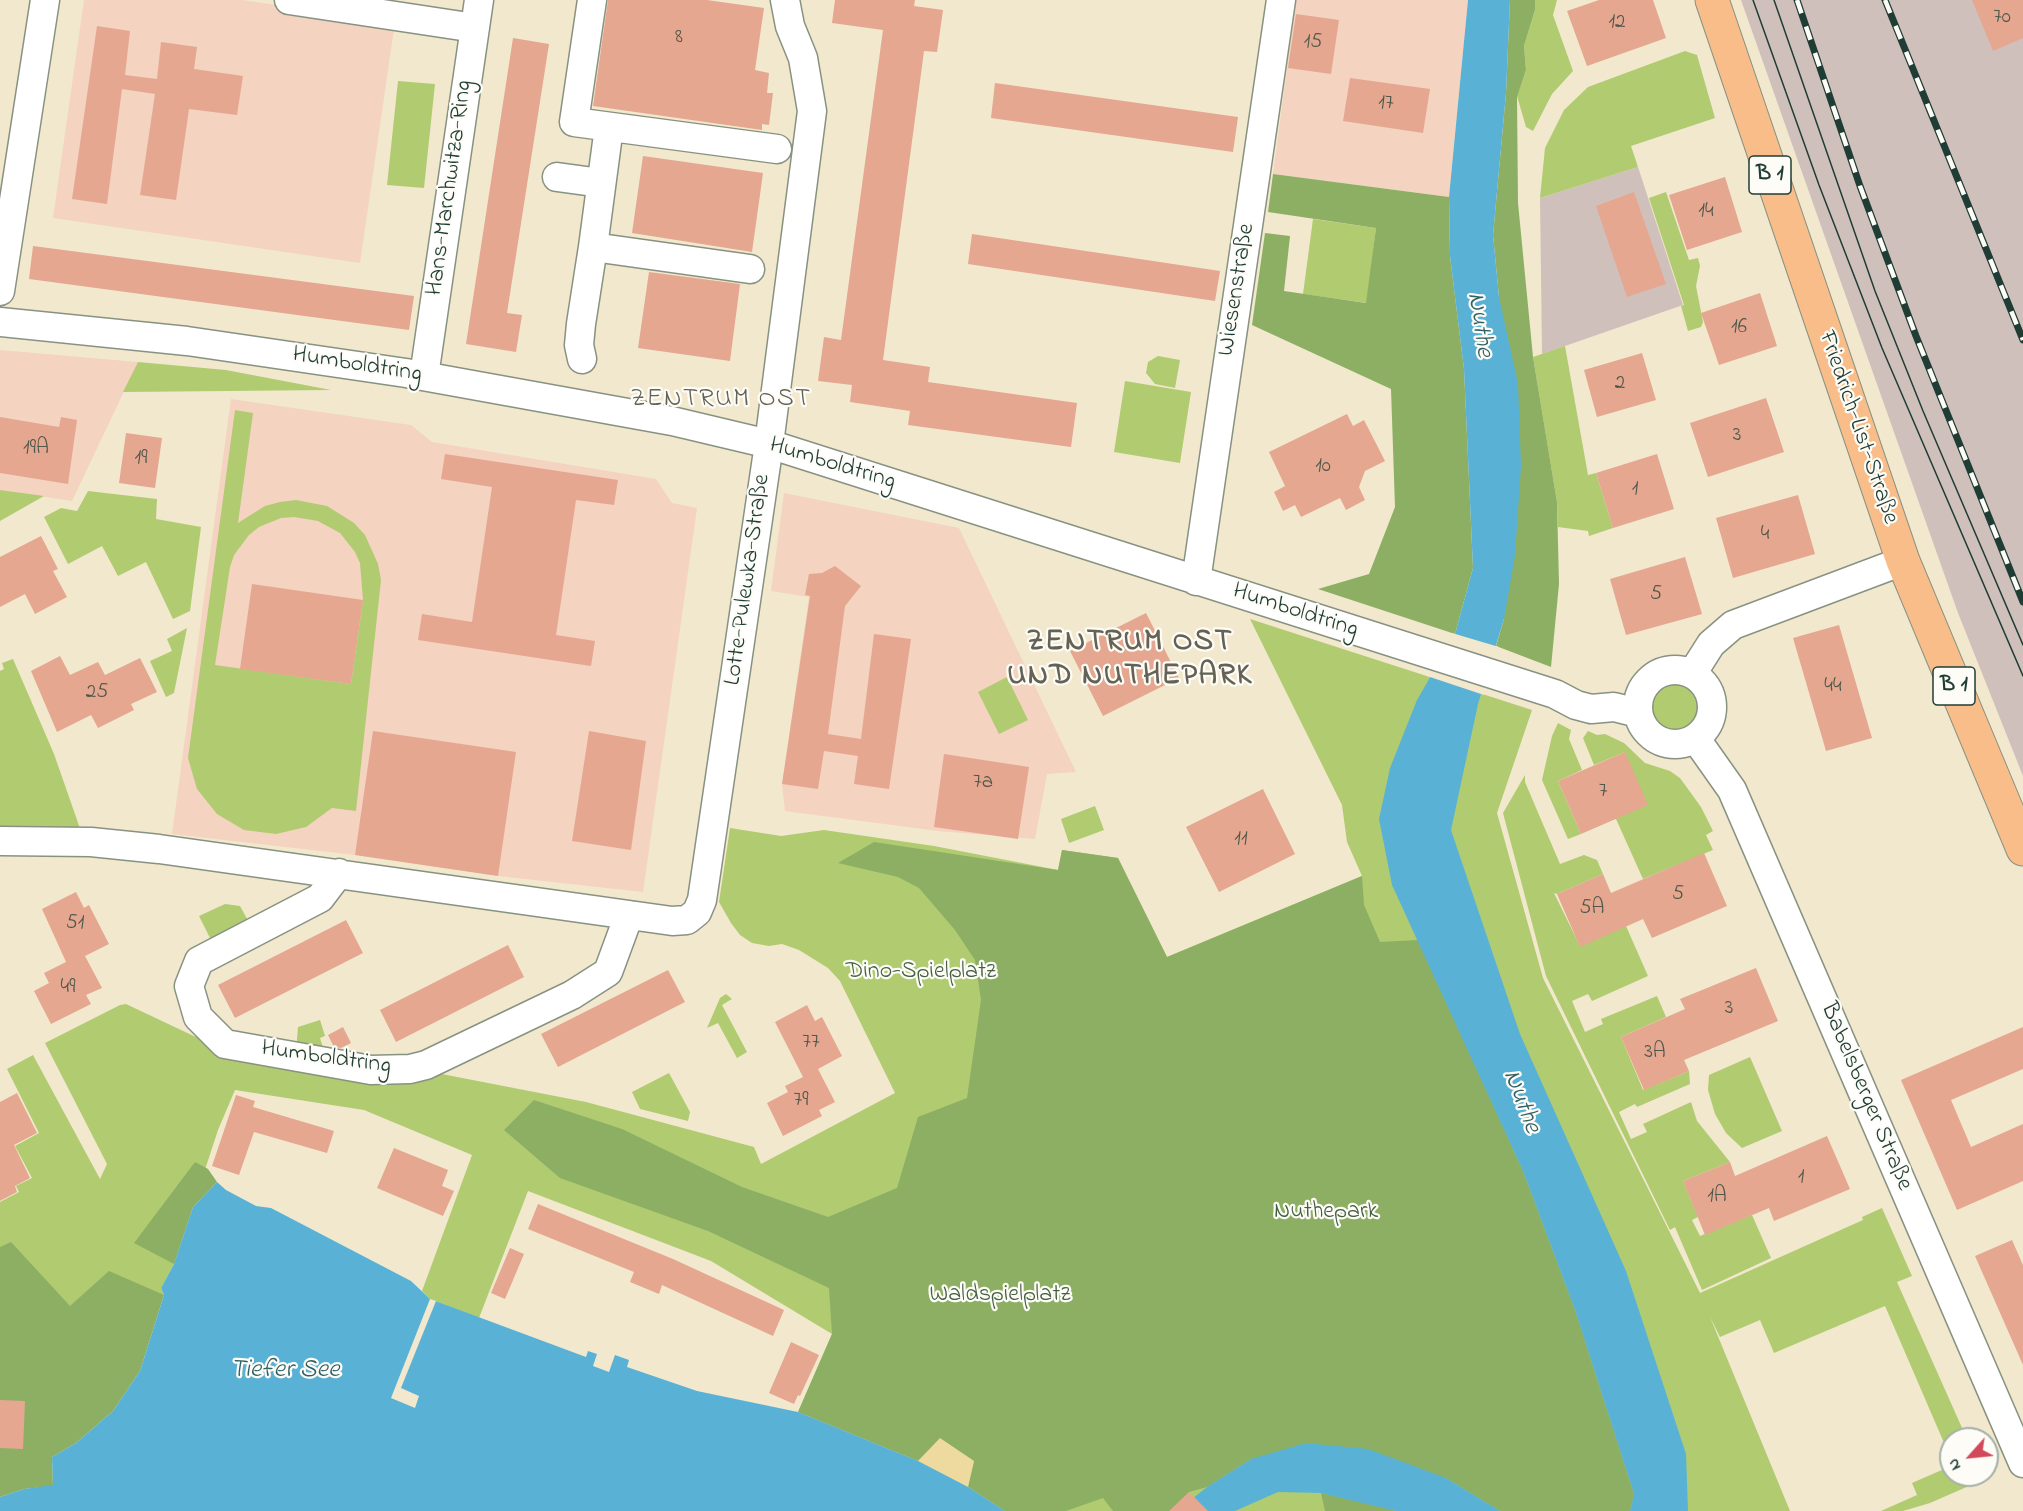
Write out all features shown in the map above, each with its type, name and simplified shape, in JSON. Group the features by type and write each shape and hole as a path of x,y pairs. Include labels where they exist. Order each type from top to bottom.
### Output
{"main road":[{"name":"Friedrich-List-Straße","path":"1712,0 1903,561 2023,849"}],"street":[{"path":"0,291 45,0"},
{"path":"290,0 475,28"},
{"name":"Hans-Marchwitza-Ring","path":"424,376 479,0"},
{"path":"592,0 574,122 777,149"},
{"name":"Lotte-Pulewka-Straße","path":"629,915 680,922 697,912 702,900 769,444 812,111 803,58 790,26 786,0"},
{"name":"Wiesenstraße","path":"1196,581 1281,0"},
{"path":"582,359 580,334 609,127"},
{"path":"556,177 601,183"},
{"path":"593,247 750,269"},
{"name":"Humboldtring","path":"0,322 176,340 424,376 643,415 769,444 1504,678 1591,709 1614,707 1638,713"},
{"path":"1692,674 1711,644 1733,625 1903,561"},
{"path":"1670,670 1692,674 1703,682 1710,692 1713,705 1706,730 1696,739 1685,744 1660,742 1642,725 1638,713 1642,690 1658,674 1670,670"},
{"name":"Babelsberger Straße","path":"1696,739 1732,790 2023,1462"},
{"path":"0,841 118,845 339,873 629,915"},
{"name":"Humboldtring","path":"339,873 320,898 199,961 189,986 198,1017 225,1044 371,1070 410,1069 426,1065 572,995 608,972 629,915"}],"shaded area":[{"path":"84,0 242,0 395,22 360,263 53,218"},
{"path":"1296,0 1468,0 1449,197 1273,174"},
{"path":"1741,0 2023,0 2023,776 1958,613"},
{"path":"1638,167 1683,305 1542,354 1540,198"},
{"path":"0,350 138,362 72,501 0,490"},
{"path":"231,399 411,425 432,442 656,479 672,503 697,508 643,892 498,876 355,855 172,834"},
{"path":"784,493 959,528 1076,772 1047,774 1035,839 938,831 785,811 782,784 809,597 771,591"}],"green space":[{"path":"1510,0 1535,0 1535,10 1524,46 1526,70 1517,97 1518,203 1533,357 1557,502 1559,584 1551,667 1496,646 1504,619 1499,297 1493,235 1506,93"},
{"path":"1535,0 1557,0 1553,15 1573,71 1552,94 1533,131 1526,127 1517,96 1526,70 1524,46 1535,10"},
{"path":"1685,51 1697,55 1715,118 1631,146 1638,167 1540,198 1545,148 1564,110 1588,87"},
{"path":"398,81 435,84 424,188 387,185"},
{"path":"1273,174 1449,197 1450,256 1464,369 1473,568 1455,634 1318,589 1369,574 1395,507 1391,389 1252,325 1265,233 1290,236 1284,291 1366,303 1376,228 1268,212"},
{"path":"1666,192 1689,260 1698,258 1700,266 1696,286 1703,322 1701,327 1688,331 1681,306 1684,305 1649,198"},
{"path":"1313,219 1376,228 1367,303 1303,294"},
{"path":"1565,346 1588,475 1596,473 1613,528 1589,536 1588,531 1558,527 1557,502 1533,357"},
{"path":"1158,356 1180,360 1175,388 1155,384 1146,373 1148,362"},
{"path":"138,362 226,370 331,390 123,392"},
{"path":"1125,381 1191,392 1180,463 1114,452"},
{"path":"235,410 253,413 238,523 265,506 280,502 296,500 327,506 354,523 365,535 378,564 381,580 356,811 332,808 306,827 276,834 244,830 217,814 197,789 188,758","holes":["294,517 318,521 340,533 355,552 360,563 363,600 351,684 215,665 230,567 234,555 249,535 259,527 281,518"]},
{"path":"0,490 44,496 0,521"},
{"path":"88,491 157,499 156,519 201,527 190,611 173,619 146,562 118,576 102,546 68,564 44,517 61,508 77,511"},
{"name":"Nuthepark","path":"1250,619 1532,710 1497,813 1543,978 1700,1293 1863,1220 1862,1217 1882,1208 1912,1276 1897,1282 1962,1427 1939,1427 1939,1431 1885,1306 1774,1353 1760,1320 1720,1337 1710,1317 1790,1511 1005,1511 968,1487 918,1461 798,1412 832,1334 711,1261 528,1191 479,1318 430,1299 422,1291 472,1155 364,1110 235,1090 218,1130 174,1264 161,1288 164,1295 0,1391 0,1202 19,1192 16,1186 32,1178 15,1146 39,1133 7,1069 33,1055 100,1179 107,1164 45,1043 120,1005 126,1004 217,1047 421,1070 586,1102 754,1147 761,1164 895,1093 840,981 828,968 799,950 782,944 769,946 752,943 740,935 731,923 719,902 730,828 781,836 824,830 934,846 1058,870 1062,850 1118,858 1167,957 1362,876 1347,842 1342,805"},
{"path":"187,628 174,693 166,697 150,661 172,651 167,639"},
{"path":"13,659 54,754 83,837 0,834 0,671 4,669 2,663"},
{"path":"1007,677 1028,720 999,734 978,692"},
{"path":"1675,683 1693,690 1700,708 1693,726 1675,733 1657,726 1650,708 1657,690"},
{"path":"1558,723 1571,730 1569,739 1582,770 1558,781 1581,834 1568,839 1542,780 1552,736"},
{"path":"1588,731 1597,735 1605,734 1624,743 1645,763 1670,771 1680,778 1701,807 1713,831 1706,835 1713,850 1643,879 1616,819 1625,752 1594,765 1583,738"},
{"path":"1525,775 1525,782 1560,864 1584,855 1597,860 1603,874 1557,894 1554,893 1580,946 1626,926 1648,976 1592,1001 1588,994 1572,1001 1585,1032 1603,1024 1601,1019 1657,996 1666,1017 1621,1037 1643,1090 1689,1071 1690,1084 1637,1107 1635,1104 1619,1112 1631,1139 1647,1132 1643,1124 1691,1102 1697,1121 1730,1162 1683,1181 1698,1217 1692,1220 1700,1236 1752,1215 1771,1258 1702,1290 1675,1227 1670,1230 1546,976 1503,813"},
{"path":"1095,806 1104,830 1069,843 1061,819"},
{"name":"Waldspielplatz","path":"874,842 1058,870 1062,850 1118,858 1167,957 1362,876 1364,905 1380,942 1418,940 1523,1171 1575,1310 1634,1494 1630,1511 1500,1511 1446,1478 1251,1459 1207,1487 1189,1492 1173,1511 1113,1511 1103,1498 1066,1511 1005,1511 968,1487 974,1461 940,1439 918,1461 798,1412 832,1334 829,1288 708,1231 560,1178 504,1130 534,1100 622,1129 742,1187 828,1217 897,1188 918,1117 967,1098 981,1000 975,960 955,930 919,888 898,877 838,863"},
{"path":"225,904 240,906 251,926 214,946 199,916"},
{"path":"726,994 732,999 722,1005 747,1052 737,1058 718,1023 707,1028 720,998"},
{"path":"320,1020 325,1036 320,1038 325,1054 296,1051 298,1027"},
{"path":"1750,1057 1782,1131 1742,1148 1726,1133 1715,1114 1708,1090 1709,1075"},
{"path":"669,1073 690,1112 688,1121 640,1109 632,1092"},
{"path":"195,1162 208,1169 217,1182 193,1207 174,1264 134,1243"},
{"path":"11,1242 70,1306 109,1271 164,1295 140,1371 113,1411 76,1443 52,1457 53,1486 24,1489 0,1497 0,1247"},
{"path":"1939,1471 1939,1487 1967,1487 1930,1503 1903,1511 1881,1511 1917,1495 1912,1483"},
{"path":"1321,1493 1382,1506 1396,1511 1325,1511"}],"sand":[{"path":"940,1438 974,1461 968,1487 918,1461"}],"water":[{"name":"Nuthe","path":"1468,0 1510,0 1506,93 1493,235 1499,297 1518,384 1521,466 1515,555 1504,619 1478,704 1451,830 1520,1034 1626,1271 1686,1454 1688,1511 1630,1511 1634,1494 1575,1310 1523,1171 1392,885 1379,819 1390,768 1417,700 1455,634 1473,568 1464,369 1450,256 1449,197"},
{"name":"Tiefer See","path":"217,1182 226,1190 256,1206 271,1208 411,1281 430,1299 586,1357 588,1351 597,1354 593,1366 609,1372 615,1355 629,1360 627,1367 697,1391 798,1412 918,1461 968,1487 1005,1511 0,1511 0,1497 24,1489 53,1485 52,1457 76,1443 113,1411 140,1371 164,1295 161,1288 174,1264 193,1207"},
{"path":"1306,1443 1368,1449 1446,1478 1500,1511 1396,1511 1321,1493 1278,1492 1235,1511 1177,1511 1207,1487 1251,1459"}],"pier":[{"path":"1452,633 1499,647 1484,695 1427,676"},
{"path":"430,1299 436,1301 401,1388 419,1396 415,1408 391,1398"}],"building":[{"path":"608,0 707,0 764,8 755,70 769,73 767,93 773,93 769,125 762,124 762,130 593,106"},
{"path":"835,0 915,0 914,6 943,10 937,52 924,51 883,360 930,367 928,382 1077,403 1071,447 908,425 910,411 850,402 852,385 818,381 824,337 841,340 883,30 832,23"},
{"path":"1599,0 1653,0 1666,38 1587,66 1567,11"},
{"path":"1972,0 2023,0 2023,38 1993,51"},
{"path":"1296,14 1339,20 1331,74 1288,68"},
{"path":"97,26 130,31 125,75 157,79 161,42 197,47 194,69 243,76 237,115 189,109 176,200 140,195 155,94 122,89 107,204 72,199"},
{"path":"513,38 549,44 507,313 522,315 516,352 466,344"},
{"path":"1350,78 1430,89 1423,133 1343,121"},
{"path":"995,83 1238,117 1233,152 991,118"},
{"path":"643,156 763,173 752,252 632,233"},
{"path":"1725,177 1742,232 1687,250 1669,195"},
{"path":"1634,192 1666,284 1627,297 1596,206"},
{"path":"972,234 1220,271 1215,301 968,264"},
{"path":"33,246 414,296 409,330 29,279"},
{"path":"649,272 740,284 730,361 638,348"},
{"path":"1760,293 1777,346 1719,365 1701,313"},
{"path":"1642,353 1656,400 1597,417 1584,370"},
{"path":"1766,398 1784,452 1708,477 1690,423"},
{"path":"1347,414 1353,426 1364,420 1385,461 1365,471 1359,487 1365,500 1346,510 1340,498 1301,517 1295,505 1283,511 1274,492 1285,486 1269,452"},
{"path":"0,417 59,427 61,417 77,420 68,484 0,473"},
{"path":"126,433 162,438 155,488 119,483"},
{"path":"445,454 618,480 614,505 576,500 556,635 595,641 591,666 418,640 422,614 472,622 492,487 441,479"},
{"path":"1657,454 1674,509 1613,528 1596,473"},
{"path":"1798,495 1815,554 1733,578 1716,518"},
{"path":"41,536 58,569 53,571 67,597 35,614 25,594 0,607 0,557"},
{"path":"1685,557 1702,614 1626,635 1610,579"},
{"path":"835,566 861,586 845,606 828,734 861,739 874,634 911,639 889,789 854,784 858,756 824,751 818,789 782,784 810,596 805,595 809,574 822,573"},
{"path":"252,584 363,600 351,684 240,669"},
{"path":"1146,613 1179,678 1103,716 1070,651"},
{"path":"1839,625 1872,738 1826,751 1793,638"},
{"path":"60,656 70,675 98,662 105,675 140,658 157,692 131,704 134,710 98,728 91,715 57,732 31,671"},
{"path":"373,731 516,752 498,876 355,855"},
{"path":"589,731 646,741 631,850 572,841"},
{"path":"1625,752 1648,805 1581,834 1558,781"},
{"path":"944,754 1029,767 1018,839 934,827"},
{"path":"1263,789 1295,854 1219,892 1186,827"},
{"path":"1704,853 1727,906 1652,938 1643,919 1580,947 1557,894 1603,874 1611,893"},
{"path":"76,892 84,908 89,905 109,944 85,956 102,988 86,995 91,1004 51,1024 34,991 49,983 44,973 66,962 42,909"},
{"path":"346,920 363,953 235,1018 218,985"},
{"path":"508,945 524,977 396,1042 380,1010"},
{"path":"1756,968 1778,1021 1684,1060 1689,1071 1644,1090 1621,1037 1685,1009 1680,999"},
{"path":"668,970 685,1002 558,1067 541,1034"},
{"path":"807,1005 815,1021 822,1017 842,1056 818,1069 835,1102 819,1110 822,1116 783,1136 767,1103 788,1092 785,1086 803,1077 775,1022"},
{"path":"343,1027 351,1043 341,1048 334,1047 328,1035"},
{"path":"2023,1027 2023,1069 1951,1100 1971,1147 2023,1124 2023,1181 1957,1210 1901,1080"},
{"path":"17,1093 37,1133 14,1145 30,1178 15,1186 17,1192 0,1201 0,1102"},
{"path":"236,1095 255,1101 253,1107 334,1131 327,1153 254,1132 239,1175 212,1166"},
{"path":"1827,1136 1850,1189 1774,1221 1769,1208 1705,1235 1683,1181 1730,1162 1735,1176"},
{"path":"394,1148 448,1170 442,1186 454,1191 443,1216 377,1188"},
{"path":"538,1204 673,1259 784,1310 773,1336 662,1285 659,1294 630,1282 634,1272 528,1229"},
{"path":"2012,1240 2023,1265 2023,1365 1975,1256"},
{"path":"510,1248 524,1254 505,1299 491,1293"},
{"path":"791,1342 819,1355 794,1404 769,1393"},
{"path":"0,1400 25,1401 23,1449 0,1448"},
{"path":"1189,1492 1208,1511 1169,1511"}],"tram line":[{"path":"1753,0 1819,185 1882,348 2023,676"},
{"path":"1774,0 1875,291 1923,411 2023,645"}],"railway":[{"path":"1797,0 1860,186 1916,336 2023,602"},
{"path":"1885,0 2023,340"}],"district":[{"name":"ZENTRUM OST","path":"721,401"},
{"name":"ZENTRUM OST UND NUTHEPARK","path":"1130,661"}],"park label":[{"name":"Dino-Spielplatz","path":"921,973"}]}
